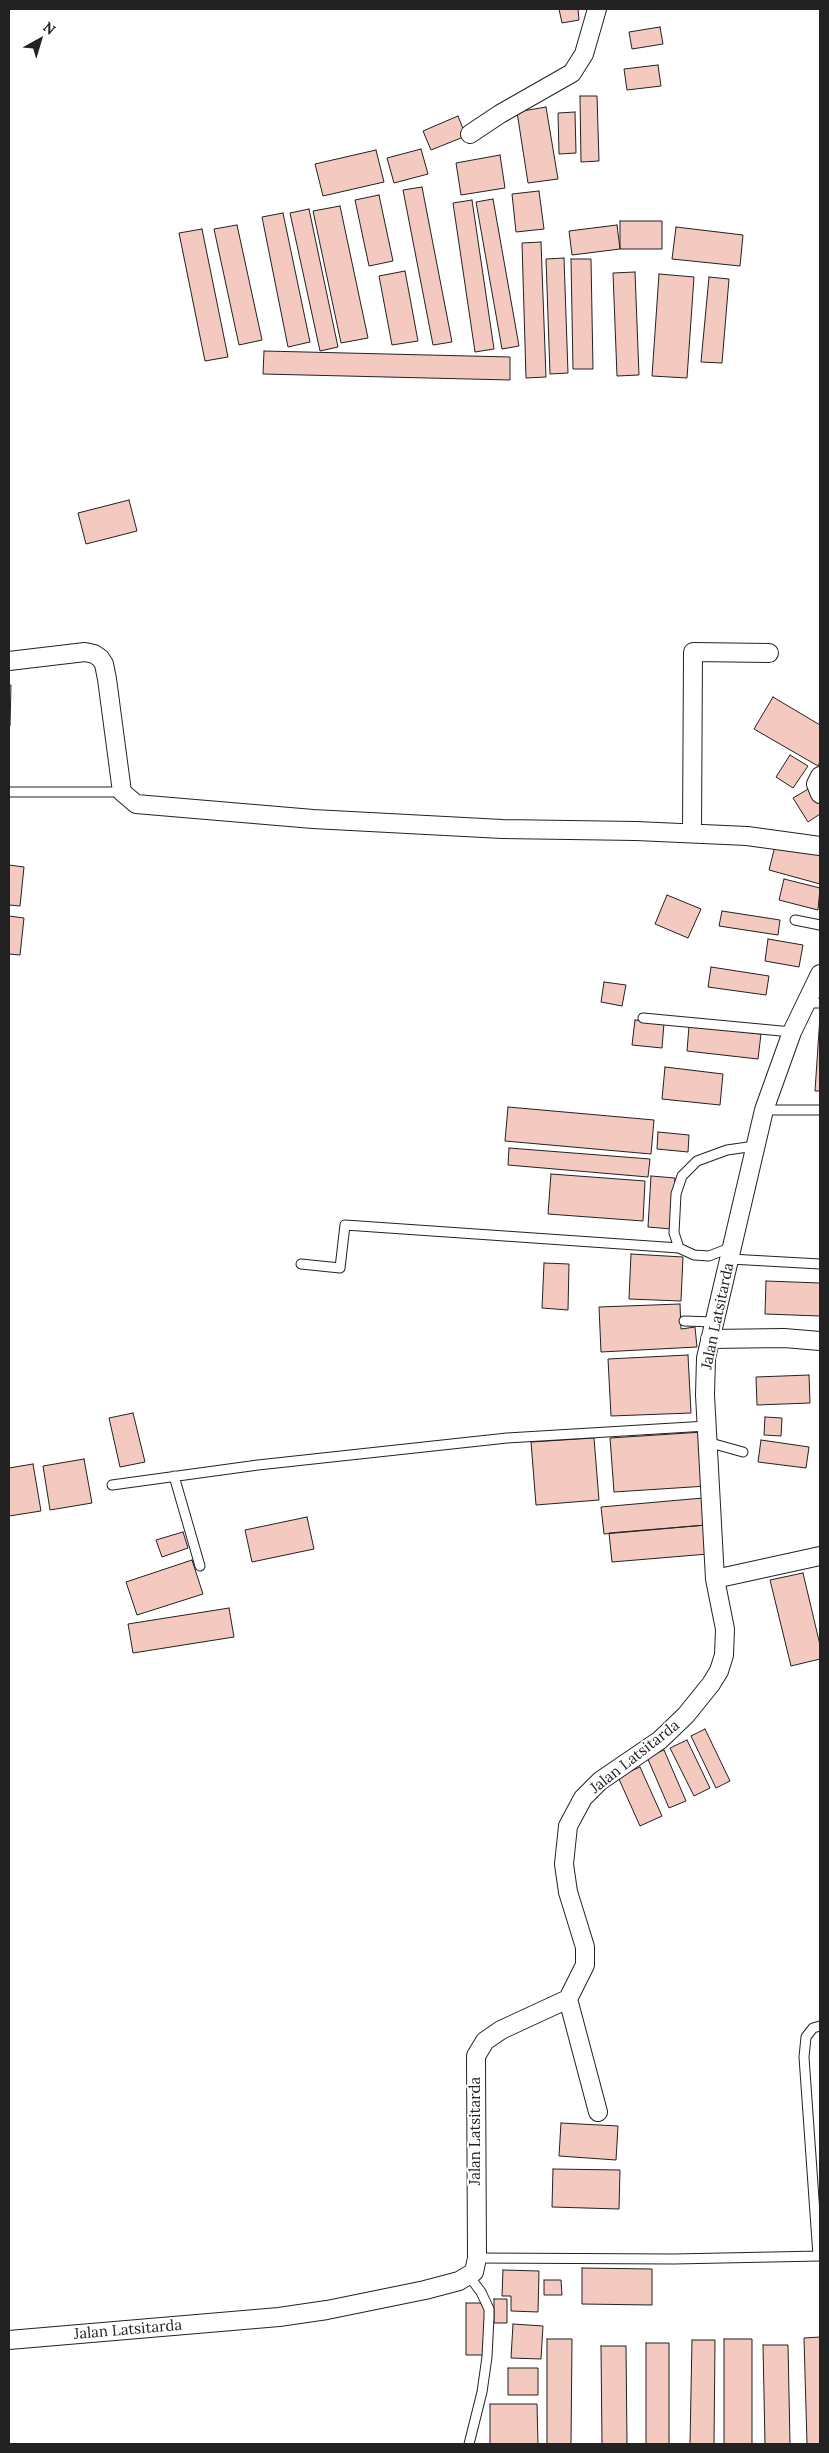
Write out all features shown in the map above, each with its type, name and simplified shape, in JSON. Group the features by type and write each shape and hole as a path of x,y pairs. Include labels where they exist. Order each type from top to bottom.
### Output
{"street":[{"path":"470,134 500,114 572,73 584,54 597,9"},
{"path":"9,660 85,652 94,654 103,660 122,792 133,802 142,805 313,819 502,829 692,833 778,838 820,846"},
{"path":"692,833 693,652 769,653"},
{"path":"820,776 816,784 820,794"},
{"name":"Jalan Latsitarda","path":"9,2340 317,2312 425,2290 459,2281 469,2276 477,2265 476,2056 485,2041 501,2030 568,1999 583,1973 585,1947 568,1892 564,1864 568,1826 574,1812 592,1788 672,1730 702,1697 719,1671 726,1641 715,1579 707,1434 705,1382 710,1339 764,1110 792,1032 813,1003 820,974"},
{"path":"710,1339 784,1338 820,1342"},
{"path":"715,1579 820,1556"},
{"path":"568,1999 598,2112"}],"lane":[{"path":"9,792 122,792"},
{"path":"795,920 820,925"},
{"path":"643,1018 792,1032"},
{"path":"764,1110 820,1110"},
{"path":"679,1248 674,1233 676,1194 686,1171 697,1161 714,1154 755,1146"},
{"path":"301,1264 340,1268 345,1225 679,1248 694,1255 709,1256 731,1253 820,1264"},
{"path":"684,1322 714,1322"},
{"path":"112,1485 258,1465 507,1438 707,1434 743,1452"},
{"path":"174,1476 200,1566"},
{"path":"477,2258 674,2259 819,2256 804,2057 806,2038 813,2028 820,2026"},
{"path":"469,2276 481,2292 489,2309 482,2392 469,2444"}],"building":[{"path":"559,9 578,9 579,20 562,23"},
{"path":"660,27 663,44 632,49 629,32"},
{"path":"658,65 661,86 627,90 624,69"},
{"path":"580,96 597,96 599,161 581,162"},
{"path":"546,107 558,179 528,183 517,112"},
{"path":"575,112 576,153 559,154 558,113"},
{"path":"458,116 466,136 431,150 423,131"},
{"path":"421,149 428,174 394,183 387,158"},
{"path":"376,150 384,182 323,196 315,164"},
{"path":"500,155 505,188 461,195 456,163"},
{"path":"422,187 452,342 433,345 403,190"},
{"path":"539,191 544,229 516,232 512,194"},
{"path":"379,195 393,261 369,266 355,200"},
{"path":"493,199 519,346 502,349 476,202"},
{"path":"472,200 494,349 475,352 453,203"},
{"path":"340,206 368,338 341,343 313,211"},
{"path":"309,209 338,347 320,351 290,213"},
{"path":"283,213 310,342 288,347 262,217"},
{"path":"620,221 662,221 662,249 620,249"},
{"path":"237,225 262,340 239,345 214,229"},
{"path":"617,225 620,249 572,255 569,231"},
{"path":"676,227 743,235 740,266 672,259"},
{"path":"202,229 228,357 205,361 179,233"},
{"path":"541,242 546,377 526,378 522,243"},
{"path":"564,258 568,373 550,374 546,259"},
{"path":"571,259 591,259 593,369 573,369"},
{"path":"405,271 418,341 392,345 379,276"},
{"path":"635,272 639,375 617,376 613,273"},
{"path":"659,274 694,277 687,378 652,376"},
{"path":"709,277 729,279 722,363 701,362"},
{"path":"264,351 510,357 510,380 263,374"},
{"path":"129,500 137,531 86,544 78,513"},
{"path":"9,685 11,685 10,726 9,725"},
{"path":"773,697 820,725 820,762 818,766 754,729"},
{"path":"790,755 808,766 793,788 776,777"},
{"path":"810,788 820,804 820,814 808,822 793,798"},
{"path":"776,842 820,855 820,884 769,870"},
{"path":"9,865 24,867 20,906 9,905"},
{"path":"784,879 820,888 818,910 779,900"},
{"path":"667,895 701,909 688,938 655,924"},
{"path":"722,911 780,920 778,935 719,926"},
{"path":"9,916 24,918 20,955 9,954"},
{"path":"768,939 803,945 799,967 765,961"},
{"path":"711,967 769,976 766,995 708,987"},
{"path":"604,982 626,985 622,1006 601,1002"},
{"path":"820,1016 820,1091 815,1091"},
{"path":"635,1020 664,1023 662,1048 632,1045"},
{"path":"689,1026 761,1034 758,1059 687,1051"},
{"path":"665,1067 723,1074 720,1105 662,1099"},
{"path":"508,1107 654,1120 651,1154 505,1141"},
{"path":"658,1132 689,1135 688,1152 657,1149"},
{"path":"509,1148 650,1159 648,1177 508,1165"},
{"path":"551,1174 645,1181 643,1221 548,1214"},
{"path":"651,1176 675,1178 671,1229 648,1227"},
{"path":"631,1254 683,1257 681,1301 629,1299"},
{"path":"544,1263 569,1264 568,1310 542,1308"},
{"path":"766,1281 820,1283 820,1316 765,1314"},
{"path":"680,1304 681,1329 695,1327 697,1347 601,1352 599,1307"},
{"path":"688,1355 691,1413 611,1416 608,1359"},
{"path":"809,1375 810,1403 757,1405 756,1377"},
{"path":"133,1413 145,1462 120,1467 109,1418"},
{"path":"765,1417 782,1418 781,1436 764,1435"},
{"path":"703,1432 707,1486 614,1492 610,1438"},
{"path":"594,1438 599,1500 536,1505 531,1442"},
{"path":"761,1440 809,1447 806,1468 758,1462"},
{"path":"84,1459 92,1503 50,1510 43,1466"},
{"path":"33,1464 41,1511 9,1516 9,1468"},
{"path":"703,1498 706,1525 604,1534 601,1507"},
{"path":"307,1517 314,1549 252,1562 245,1530"},
{"path":"706,1525 708,1554 612,1562 609,1533"},
{"path":"183,1532 188,1548 162,1557 156,1540"},
{"path":"192,1560 203,1594 137,1615 126,1582"},
{"path":"803,1573 820,1645 820,1659 791,1666 770,1580"},
{"path":"229,1608 234,1637 133,1653 128,1624"},
{"path":"705,1729 730,1781 716,1788 691,1736"},
{"path":"687,1740 710,1788 694,1796 670,1748"},
{"path":"664,1750 686,1801 669,1808 647,1757"},
{"path":"640,1767 662,1816 640,1826 618,1777"},
{"path":"561,2123 618,2126 616,2160 559,2156"},
{"path":"553,2169 620,2170 619,2209 552,2207"},
{"path":"582,2268 652,2269 652,2305 582,2304"},
{"path":"503,2270 539,2271 538,2312 511,2311 511,2296 502,2296"},
{"path":"544,2280 561,2280 562,2295 544,2295"},
{"path":"494,2299 507,2299 507,2323 494,2323"},
{"path":"466,2303 485,2303 486,2355 466,2355"},
{"path":"513,2324 543,2326 541,2359 511,2358"},
{"path":"820,2337 820,2444 807,2444 804,2338"},
{"path":"547,2339 572,2339 571,2444 547,2444"},
{"path":"724,2339 752,2339 752,2444 724,2444"},
{"path":"692,2340 715,2340 714,2444 690,2444"},
{"path":"646,2343 669,2343 669,2444 646,2444"},
{"path":"763,2345 788,2345 790,2444 765,2444"},
{"path":"601,2346 626,2346 627,2444 602,2444"},
{"path":"508,2368 538,2368 538,2395 508,2395"},
{"path":"490,2404 537,2404 538,2444 490,2444"}]}
